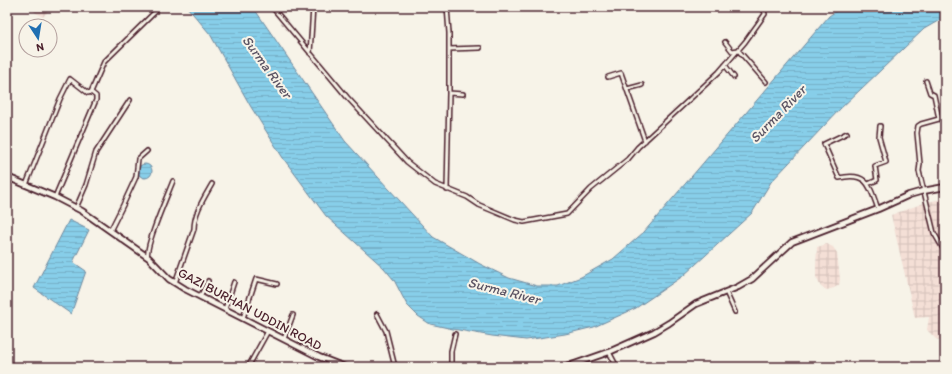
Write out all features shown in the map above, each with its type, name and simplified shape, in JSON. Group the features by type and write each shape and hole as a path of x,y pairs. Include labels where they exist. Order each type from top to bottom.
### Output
{"street":[{"path":"272,7 310,54 370,123 408,162 435,184 467,197 485,208 524,222 567,214 591,189 628,159 724,65 738,50 766,14 764,10 766,7"},
{"path":"310,54 313,7"},
{"path":"447,7 449,93 447,190"},
{"path":"91,92 104,62 156,11"},
{"path":"725,42 732,51 738,50"},
{"path":"449,49 480,48"},
{"path":"738,50 766,82"},
{"path":"724,65 734,77"},
{"path":"608,77 621,74 645,141"},
{"path":"26,185 60,99 70,79 88,93 91,92 96,96 96,100 55,197"},
{"path":"926,81 930,93 934,95 939,119 918,126 919,171 934,233 945,252"},
{"path":"627,89 642,84"},
{"path":"449,93 463,94"},
{"path":"76,208 86,185 96,152 130,100"},
{"path":"868,184 877,180 875,166 886,162 879,137 880,126"},
{"path":"847,133 824,144 839,178 850,175 860,178 868,184 878,209"},
{"path":"110,231 124,205 136,177 138,159 147,150"},
{"name":"GAZI BURHAN UDDIN ROAD","path":"7,177 55,197 76,208 148,257 175,283 284,340 319,357 345,367"},
{"path":"148,257 146,255 147,250 173,181"},
{"path":"175,283 194,229 198,207 204,201 212,184"},
{"path":"566,367 609,352 664,326 696,304 738,287 752,279 792,242 878,209 909,195 945,187"},
{"path":"243,318 256,279 277,284"},
{"path":"200,297 208,281"},
{"path":"225,309 234,282"},
{"path":"726,292 735,312"},
{"path":"377,314 386,331 395,367"},
{"path":"284,340 293,316"},
{"path":"248,367 268,331"},
{"path":"451,367 451,352 455,334"},
{"path":"609,352 617,367"}],"shaded area":[{"path":"27,7 51,7 43,17"},
{"path":"945,198 944,342 936,339 927,330 929,317 915,318 891,215 924,203"},
{"path":"827,244 833,247 837,253 840,279 839,285 827,290 821,287 816,277 816,266 817,247"}],"water":[{"name":"Surma River","path":"187,7 253,7 345,141 433,237 480,264 509,278 537,286 558,286 581,277 613,259 644,232 829,16 842,7 945,7 945,17 924,29 840,109 771,182 752,213 683,276 636,308 594,327 565,334 526,340 492,336 430,324 418,316 407,305 394,280 384,268 326,216 283,158 251,107 210,34"},
{"path":"145,164 150,166 152,171 150,176 145,178 140,176 138,171 140,166"},
{"path":"69,220 89,230 73,262 86,271 71,314 34,288"}]}
